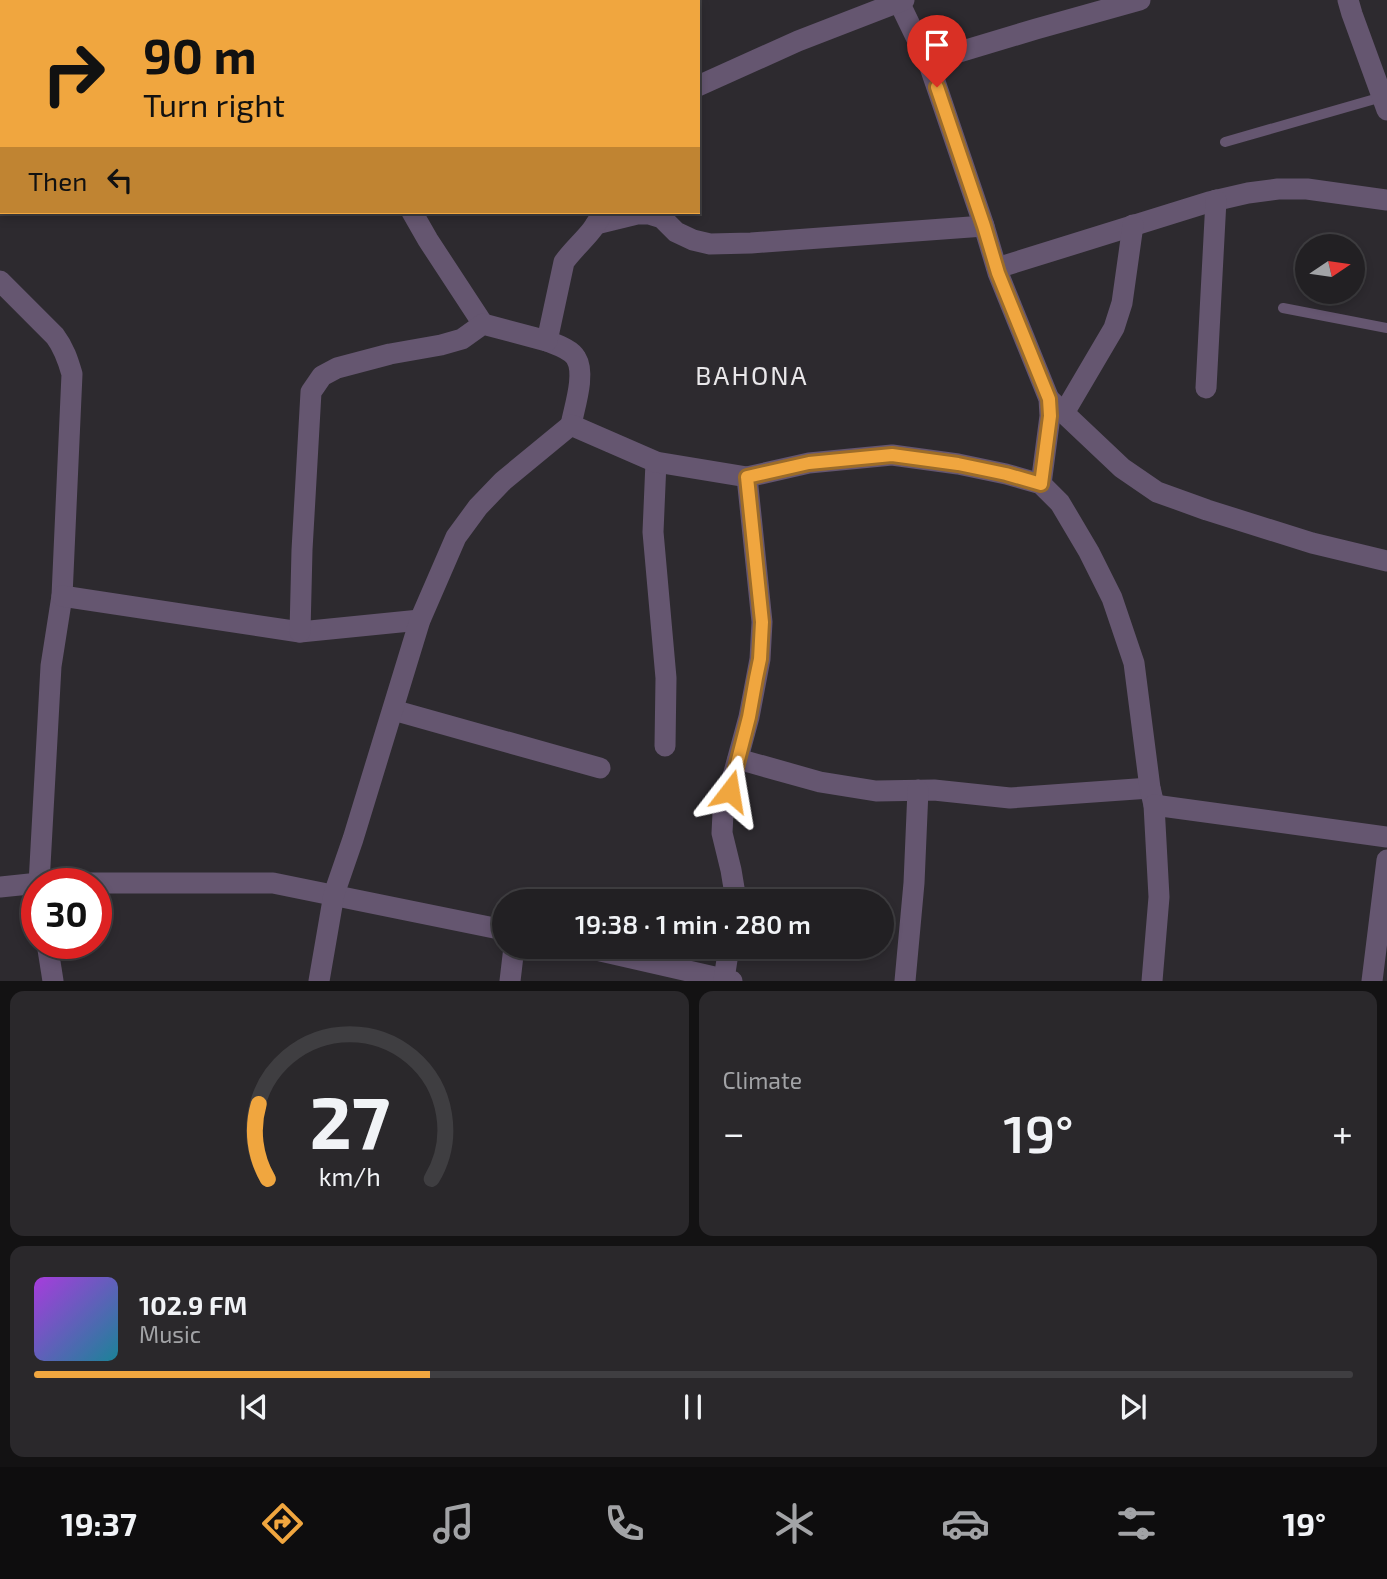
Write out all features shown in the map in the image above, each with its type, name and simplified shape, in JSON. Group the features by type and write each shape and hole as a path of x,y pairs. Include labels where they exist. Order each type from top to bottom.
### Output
{"street":[{"path":"929,64 1074,9 1139,0"},
{"path":"1348,0 1385,104"},
{"path":"700,85 798,41 900,1 929,64 997,268 1056,406 1122,468 1157,492 1312,543 1387,561"},
{"path":"997,268 1216,200 1248,193 1307,189 1387,201"},
{"path":"1206,388 1216,200"},
{"path":"319,981 334,894 420,620 456,537 478,507 503,481 571,425 579,385 580,369 576,358 566,349 547,341 483,324 413,214"},
{"path":"547,341 564,262 599,218 649,214 662,218 676,232 710,244 984,226"},
{"path":"1041,484 1049,427 1056,406 1114,328 1122,303 1133,225"},
{"path":"0,281 63,346 72,374 62,596 51,666 40,868"},
{"path":"300,632 311,392 322,376 337,368 462,339 483,324"},
{"path":"571,425 656,462 747,477 809,463 892,455 958,464 1041,484 1059,503 1089,552 1112,598 1134,663 1152,796 1158,897 1152,981"},
{"path":"656,462 653,532 666,678 665,746"},
{"path":"735,889 723,833 723,813 749,717 760,659 762,622 747,477"},
{"path":"62,596 300,632 420,620"},
{"path":"393,710 600,768"},
{"path":"738,759 820,782 876,791 934,790 1010,798 1152,796 1387,837"},
{"path":"905,981 914,883 918,790"},
{"path":"1372,981 1387,860"},
{"path":"112,883 273,883 492,927"},
{"path":"0,887 21,885"},
{"path":"50,959 53,981"},
{"path":"510,981 513,959"},
{"path":"636,959 728,980 729,959"}],"lane":[{"path":"1225,142 1385,104"},
{"path":"1283,308 1387,328"}],"district":[{"name":"BAHONA","path":"752,376"}],"route":[{"path":"730,791 749,717 760,659 762,622 747,477 809,463 892,455 958,464 1041,484 1050,416 1049,399 998,273 937,87"}]}
